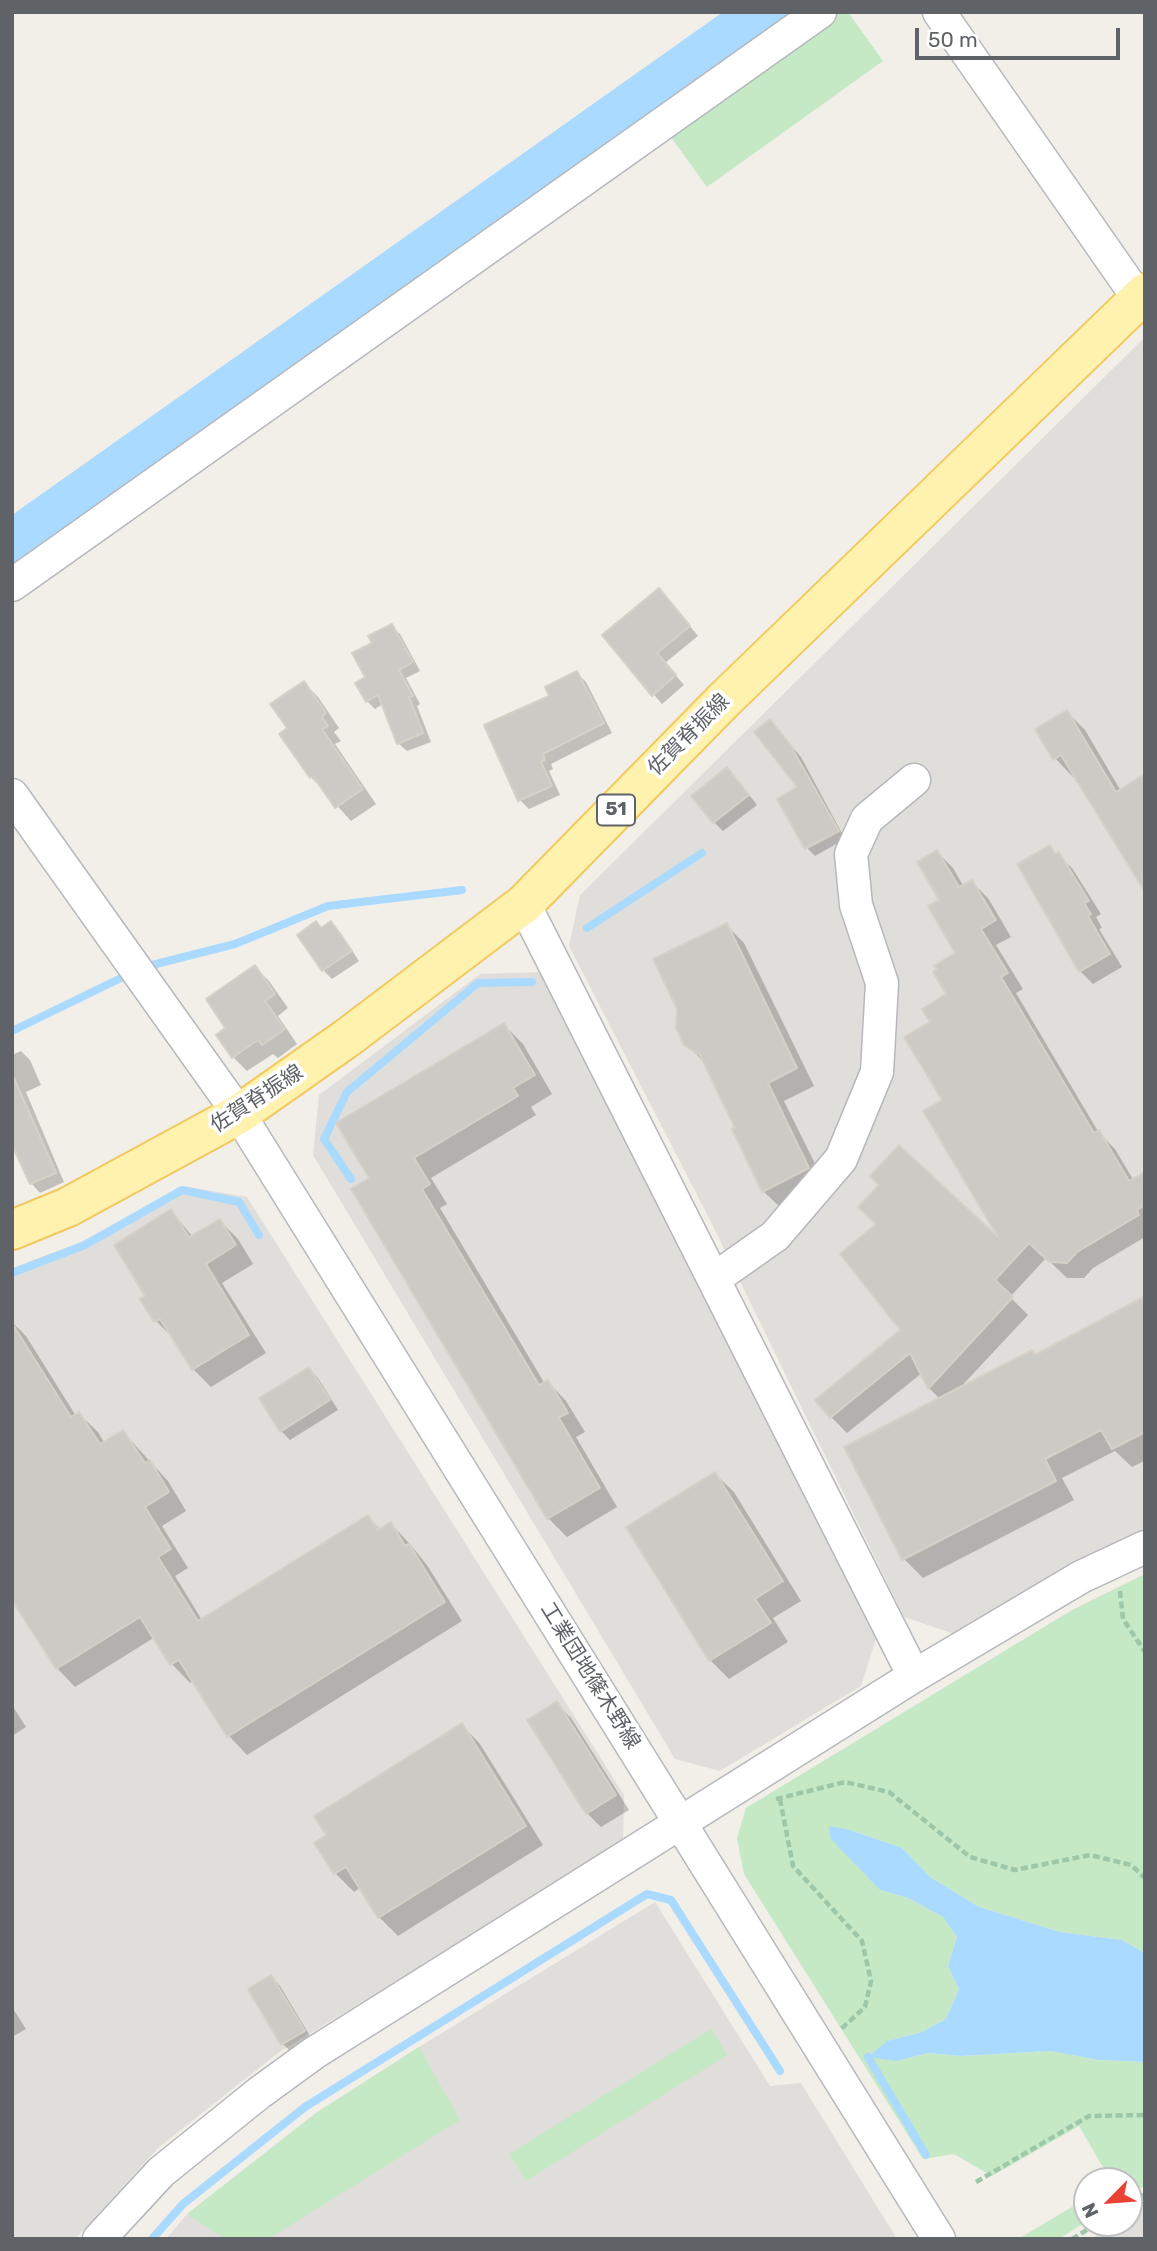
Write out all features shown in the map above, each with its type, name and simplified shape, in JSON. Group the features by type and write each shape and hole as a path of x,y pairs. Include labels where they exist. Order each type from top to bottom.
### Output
{"main road":[{"name":"佐賀脊振線","path":"12,1230 68,1207 239,1114 347,1038 524,904 723,701 1142,296"}],"street":[{"path":"12,585 820,12"},
{"path":"940,12 1142,296"},
{"path":"714,1279 775,1236 841,1159 877,1072 882,983 856,905 851,854 867,819 915,780"},
{"name":"工業団地篠木野線","path":"12,796 239,1114 939,2239"},
{"path":"524,904 914,1676"},
{"path":"99,2239 161,2172 259,2093 314,2053 914,1676 1081,1577 1145,1547"}],"path":[{"path":"1118,1580 1123,1619 1145,1652"},
{"path":"767,1801 845,1782 889,1792 970,1857 1015,1870 1090,1855 1131,1865 1145,1878"},
{"path":"780,1798 793,1866 862,1941 871,1981 865,2007 835,2035"},
{"path":"976,2182 1089,2116 1145,2115"}],"shaded area":[{"path":"1145,337 1145,1530 1100,1549 954,1634 904,1617 711,1222 569,946 580,895"},
{"path":"540,972 876,1639 861,1686 720,1771 675,1759 313,1155 319,1095 480,974"},
{"path":"183,1186 247,1197 624,1795 623,1843 278,2053 158,2148 75,2239 12,2239 12,1268 81,1242"},
{"path":"655,1902 770,2086 801,2083 897,2239 166,2239 187,2214 316,2113"},
{"path":"1145,2206 1145,2239 1091,2239 1143,2237"}],"green space":[{"path":"837,12 848,12 883,61 707,187 668,133"},
{"path":"1145,1574 1145,1953 1122,1940 1060,1932 979,1907 930,1877 902,1848 850,1830 829,1827 880,1890 908,1898 943,1917 957,1937 948,1966 959,1989 946,2019 922,2032 887,2041 897,2061 928,2053 961,2056 1050,2051 1099,2060 1145,2062 1143,2186 1143,2167 1103,2167 1079,2126 992,2176 954,2154 923,2159 744,1874 737,1838 746,1808 1072,1610"},
{"path":"711,2029 727,2055 526,2181 509,2154"},
{"path":"419,2047 460,2120 268,2239 225,2239 187,2214 316,2113"},
{"path":"1073,2206 1073,2230 1059,2239 1018,2239"}],"water":[{"path":"723,12 793,12 12,564 12,515"},
{"path":"829,1826 850,1830 902,1848 930,1877 979,1907 1060,1932 1122,1940 1145,1953 1145,2062 1099,2060 1050,2051 961,2056 928,2053 897,2061 868,2057 887,2041 922,2032 946,2019 959,1989 948,1966 957,1937 943,1917 908,1898 880,1890 831,1839"}],"building":[{"path":"659,588 690,626 657,653 676,675 652,696 602,635"},
{"path":"392,624 413,662 399,670 413,696 409,697 423,733 397,744 378,695 366,702 355,683 365,677 352,653 372,643 368,636"},
{"path":"577,671 604,723 543,754 545,760 541,762 552,786 518,801 484,725 549,696 545,687"},
{"path":"304,681 326,713 322,717 328,726 322,729 363,789 335,808 279,734 287,728 270,704"},
{"path":"1067,710 1116,792 1145,774 1145,892 1061,755 1053,760 1035,729"},
{"path":"770,719 794,749 839,831 805,849 777,799 797,787 754,732"},
{"path":"727,767 749,795 713,823 691,796"},
{"path":"1050,845 1055,854 1059,852 1089,901 1084,903 1091,914 1088,916 1110,954 1079,972 1017,864"},
{"path":"937,850 959,887 972,880 996,920 981,929 1008,973 1001,977 1094,1133 1099,1130 1129,1181 1145,1172 1145,1205 1137,1210 1139,1215 1077,1252 1067,1263 1049,1262 1029,1243 995,1280 1013,1297 928,1389 910,1353 830,1418 815,1400 900,1330 840,1254 876,1224 858,1207 879,1185 870,1176 899,1145 998,1237 923,1111 942,1100 904,1037 930,1022 922,1009 946,994 933,972 937,969 934,966 955,953 928,906 939,900 917,862"},
{"path":"316,921 321,928 331,921 352,951 322,971 297,935"},
{"path":"727,923 797,1068 768,1083 809,1168 762,1192 700,1055 684,1045 676,1028 677,1009 653,959"},
{"path":"255,965 275,994 265,1001 285,1029 262,1045 258,1040 232,1058 216,1035 225,1028 206,999"},
{"path":"504,1023 535,1075 513,1088 518,1096 414,1158 430,1184 422,1189 539,1385 548,1380 568,1413 559,1418 600,1488 547,1519 351,1189 369,1178 336,1123"},
{"path":"12,1074 56,1173 30,1184 12,1145"},
{"path":"171,1209 189,1237 220,1219 236,1245 206,1264 249,1335 192,1370 160,1319 154,1322 140,1299 145,1296 114,1245"},
{"path":"1145,1296 1145,1432 1112,1449 1101,1430 1045,1459 1056,1481 902,1560 844,1447 1032,1350 1035,1355"},
{"path":"12,1323 71,1417 79,1412 100,1444 123,1430 145,1463 150,1460 169,1492 145,1507 171,1549 158,1557 198,1621 368,1515 378,1530 391,1522 405,1546 409,1544 445,1602 227,1737 179,1660 170,1665 140,1617 56,1669 12,1600"},
{"path":"309,1367 330,1400 280,1432 259,1398"},
{"path":"715,1472 783,1581 755,1599 771,1623 709,1661 626,1527"},
{"path":"557,1701 616,1795 586,1814 527,1720"},
{"path":"462,1723 526,1826 378,1918 346,1867 334,1874 314,1843 326,1835 314,1816"},
{"path":"271,1975 305,2031 281,2045 248,1989"}],"waterway":[{"path":"587,928 702,853"},
{"path":"152,965 235,944 328,906 462,890"},
{"path":"12,1031 123,977"},
{"path":"351,1179 324,1139 347,1092 478,983 532,982"},
{"path":"12,1273 85,1245 182,1190 239,1202 259,1235"},
{"path":"152,2239 183,2204 305,2107 647,1894 671,1900 780,2071"},
{"path":"868,2057 926,2155"}]}
